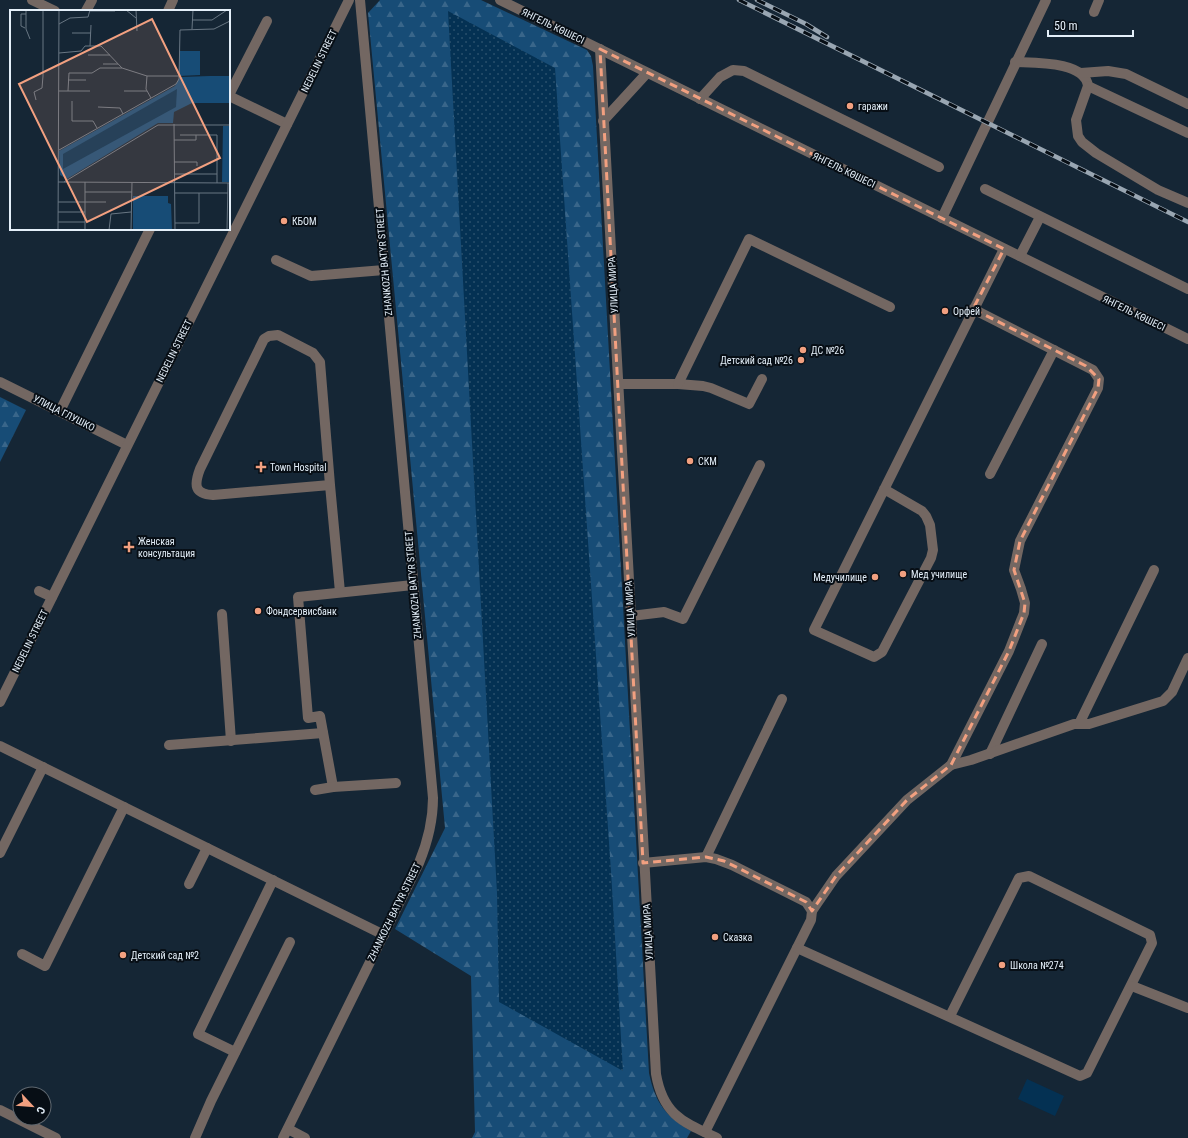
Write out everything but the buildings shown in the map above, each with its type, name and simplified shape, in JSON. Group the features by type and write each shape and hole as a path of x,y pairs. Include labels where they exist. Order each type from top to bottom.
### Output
{"street":[{"path":"32,0 53,10"},
{"path":"87,10 92,0"},
{"path":"168,10 173,0"},
{"name":"NEDELIN STREET","path":"0,702 349,0"},
{"name":"ZHANKOZH BATYR STREET","path":"285,1134 419,864 427,843 433,816 433,798 360,0"},
{"name":"ЯНГЕЛЬ КӨШЕСІ","path":"500,0 1188,339"},
{"path":"942,218 1015,62 1046,0"},
{"path":"1094,12 1100,0"},
{"path":"230,94 267,21"},
{"name":"УЛИЦА МИРА","path":"600,49 619,384 643,863 656,1074 658,1087 662,1097 674,1114 682,1120 717,1138"},
{"path":"1015,62 1071,68 1080,73 1088,81 1082,107 1076,120 1078,136 1082,142 1096,153 1158,190 1188,203"},
{"path":"700,99 720,77 732,70 744,71 939,167"},
{"path":"1080,73 1108,71 1126,74 1188,104"},
{"path":"603,120 647,73"},
{"path":"1088,86 1188,134"},
{"path":"230,96 287,124"},
{"path":"984,189 1188,289"},
{"path":"1020,256 1040,217"},
{"path":"60,411 150,230"},
{"path":"678,384 749,239 890,307"},
{"path":"884,489 922,511 930,525 933,550 931,558 882,652 874,657 814,630 973,309 1004,249"},
{"path":"276,260 311,276 384,270"},
{"path":"951,765 1009,651 1024,613 1025,603 1014,570 1020,541 1098,388 1099,379 1093,370 973,309"},
{"path":"330,485 213,495 205,495 198,491 196,478 200,469 264,339 269,336 278,335 313,353 320,362 340,592"},
{"path":"990,474 1054,350"},
{"path":"619,384 678,384 711,388 748,404 762,378"},
{"name":"УЛИЦА ГЛУШКО","path":"0,382 127,445"},
{"path":"631,616 664,612 682,619 760,464"},
{"path":"1079,724 1154,570"},
{"path":"333,787 320,716 308,718 298,597 413,585"},
{"path":"39,591 52,597"},
{"path":"222,614 230,741"},
{"path":"990,754 1042,644"},
{"path":"705,1132 811,920 812,911 836,876 908,800 951,765 990,754 1074,724 1089,724 1163,701 1172,692 1188,658"},
{"path":"706,857 782,699"},
{"path":"170,745 323,733"},
{"path":"0,746 384,935"},
{"path":"0,853 42,767"},
{"path":"315,790 333,787 396,783"},
{"path":"22,954 45,966 124,807"},
{"path":"189,884 207,848"},
{"path":"643,863 706,857 728,863 806,902 812,911"},
{"path":"797,948 1080,1076 1087,1073 1132,986 1152,944 1150,935 1029,876 1019,878 950,1016"},
{"path":"235,1052 198,1034 273,880"},
{"path":"195,1138 235,1052 290,942"},
{"path":"1132,986 1188,1008"},
{"path":"0,1110 56,1138"},
{"path":"285,1134 305,1138"}],"highlighted area":[{"path":"600,49 1004,249 973,309 1086,366 1099,379 1098,388 1020,541 1014,570 1025,603 1024,613 1009,651 951,765 907,800 836,876 812,911 806,902 724,861 706,857 643,863"}],"shaded area":[{"path":"448,11 555,68 611,871 623,1071 499,1002 497,893"},
{"path":"1027,1079 1064,1096 1055,1116 1018,1099"}],"green space":[{"path":"380,0 481,0 587,50 591,56 593,66 649,1073 654,1092 662,1107 674,1120 691,1131 687,1138 472,1138 475,1132 471,976 395,929 445,828 368,13"},
{"path":"0,397 26,410 0,462"}],"railway":[{"path":"739,0 1188,222"},
{"path":"757,0 806,24 827,37"}],"place":[{"name":"гаражи","path":"850,106"},
{"name":"КБОМ","path":"284,221"},
{"name":"Орфей","path":"945,311"},
{"name":"ДС №26","path":"803,350"},
{"name":"Детский сад №26","path":"801,360"},
{"name":"СКМ","path":"690,461"},
{"name":"Town Hospital","path":"261,467"},
{"name":"Женская консультация","path":"129,547"},
{"name":"Мед училище","path":"903,574"},
{"name":"Медучилище","path":"875,577"},
{"name":"Фондсервисбанк","path":"258,611"},
{"name":"Сказка","path":"715,937"},
{"name":"Детский сад №2","path":"123,955"},
{"name":"Школа №274","path":"1002,965"}]}
